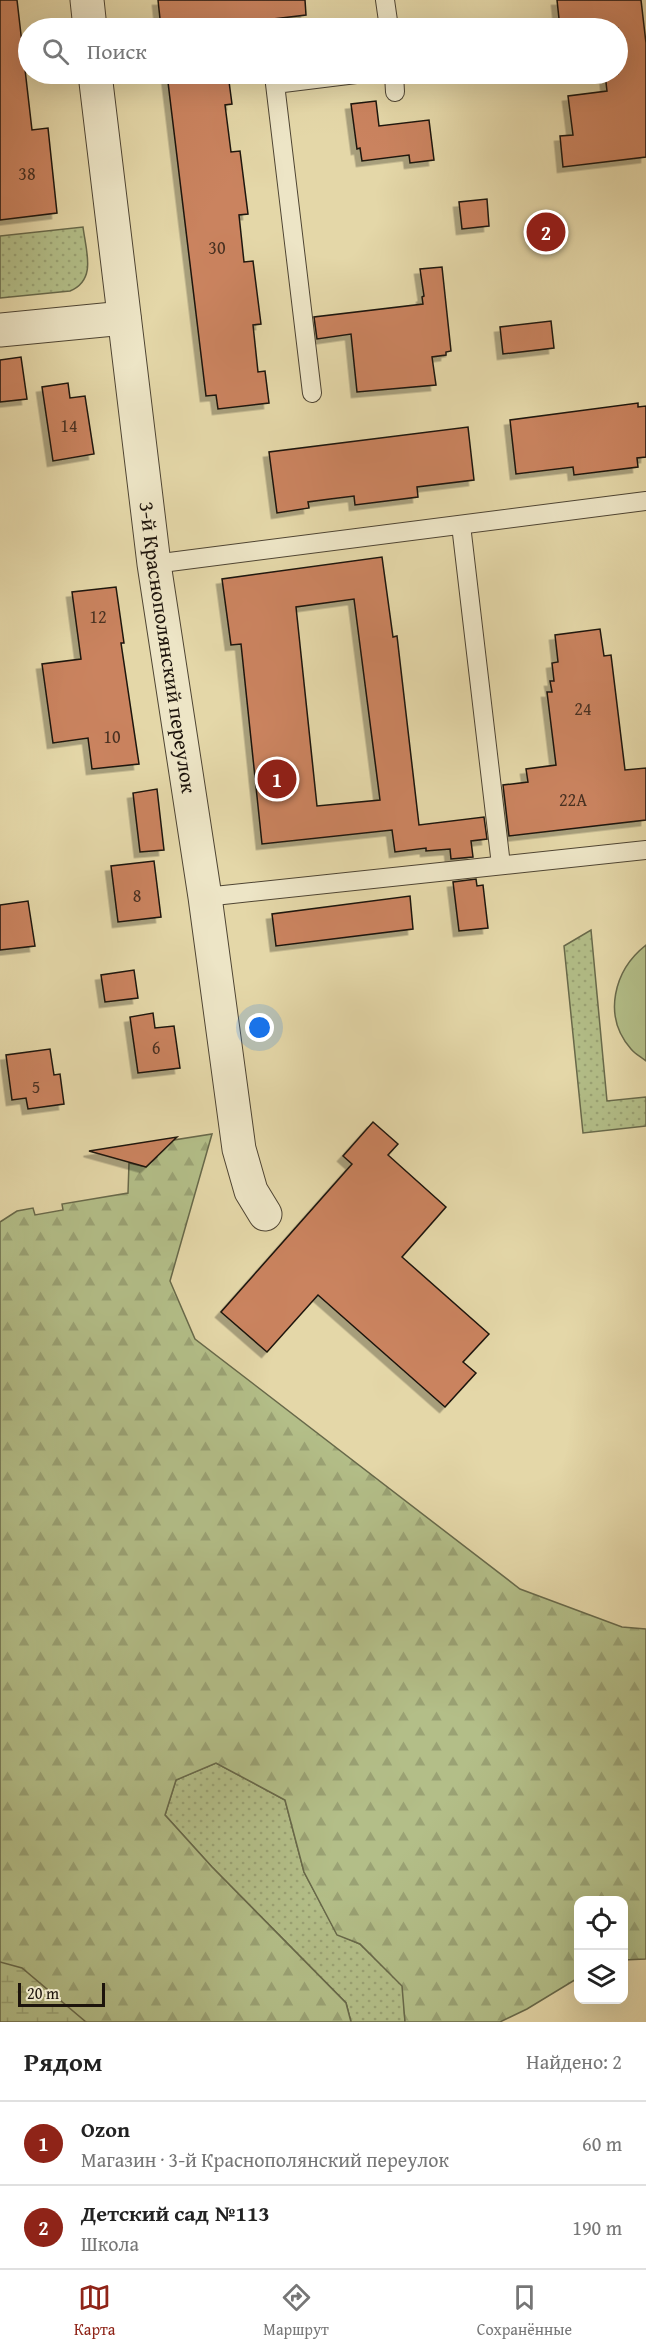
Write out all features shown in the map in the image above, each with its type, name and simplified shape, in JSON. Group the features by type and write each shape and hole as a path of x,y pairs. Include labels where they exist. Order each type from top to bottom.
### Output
{"street":[{"path":"87,0 89,18"},
{"name":"3-й Краснополянский переулок","path":"96,84 154,564 205,897 240,1156 251,1191 265,1214"},
{"path":"0,330 124,318"}],"lane":[{"path":"385,0 388,18"},
{"path":"275,84 312,393"},
{"path":"395,84 395,92"},
{"path":"154,564 646,501"},
{"path":"461,525 501,865"},
{"path":"205,897 646,850"}],"green space":[{"path":"83,227 88,264 84,280 78,286 70,291 0,298 0,236"},
{"path":"591,930 607,1101 646,1097 646,1126 583,1133 564,946"},
{"path":"646,945 646,1061 633,1051 622,1036 615,1008 616,994 626,967"},
{"path":"212,1134 170,1281 195,1339 520,1589 622,1627 646,1629 646,1959 628,1960 628,1896 574,1896 574,1980 527,2009 500,2022 405,2022 402,1986 360,1944 337,1935 304,1872 285,1800 216,1763 176,1780 165,1815 212,1867 346,2003 351,2022 0,2022 0,1222 17,1211 33,1208 35,1215 63,1210 62,1204 128,1193 129,1163 146,1167 157,1157 155,1143"},
{"path":"216,1763 285,1800 304,1872 337,1934 360,1944 403,1986 405,2022 351,2022 346,2003 212,1867 165,1815 176,1780"},
{"path":"0,1962 22,1968 86,2022 0,2022"}],"building":[{"path":"0,0 17,0 19,18 18,84 27,84 32,130 48,128 57,213 0,220"},
{"path":"158,0 305,0 306,15 281,18 160,18"},
{"path":"557,0 641,0 646,43 646,157 563,167 560,136 573,135 568,96 607,91 606,84 628,84 628,18 559,18"},
{"path":"168,84 229,84 232,104 225,105 231,152 240,151 248,214 239,215 244,262 253,261 261,324 253,325 258,372 265,371 269,403 218,409 216,395 206,396"},
{"path":"376,101 379,126 429,120 434,160 410,163 409,155 362,161 360,148 357,149 351,104"},
{"path":"487,199 489,226 462,229 459,202"},
{"path":"442,267 451,351 446,352 446,355 432,357 436,385 357,392 351,334 317,339 314,317 423,304 420,269"},
{"path":"551,321 554,348 503,354 500,327"},
{"path":"21,357 27,399 0,402 0,360"},
{"path":"68,383 70,398 85,396 94,454 53,461 42,387"},
{"path":"638,403 638,407 646,406 646,457 637,458 638,467 574,475 573,467 516,474 510,420"},
{"path":"468,427 474,480 417,487 418,497 355,505 354,496 308,502 309,508 277,513 269,452"},
{"path":"382,557 393,637 397,636 419,825 484,817 487,839 471,841 473,857 451,859 450,849 426,851 426,848 395,852 392,830 262,844 241,644 231,645 222,579","holes":["354,599 380,800 317,806 296,607"]},
{"path":"116,587 124,643 121,643 139,764 92,769 88,738 53,743 42,664 81,659 72,592"},
{"path":"600,629 604,656 611,655 625,770 646,768 646,820 509,836 503,785 528,782 526,769 556,765 547,692 552,692 550,681 554,681 552,663 558,662 555,635"},
{"path":"157,789 164,850 140,852 133,793"},
{"path":"154,861 161,917 118,922 111,866"},
{"path":"476,879 477,886 483,885 488,928 459,931 453,882"},
{"path":"410,896 413,929 276,946 272,914"},
{"path":"28,901 35,946 0,950 0,905"},
{"path":"134,970 138,998 105,1002 101,975"},
{"path":"153,1013 155,1028 174,1026 180,1068 138,1073 130,1017"},
{"path":"50,1049 54,1075 60,1074 64,1104 28,1109 26,1098 12,1100 6,1055"},
{"path":"373,1122 398,1144 388,1155 446,1207 402,1257 489,1334 463,1362 476,1373 445,1407 318,1295 267,1352 221,1312 352,1164 343,1156"},
{"path":"177,1137 146,1167 89,1151"}],"place":[{"name":"Детский сад №113","path":"546,232"},
{"name":"Ozon","path":"277,779"}]}
